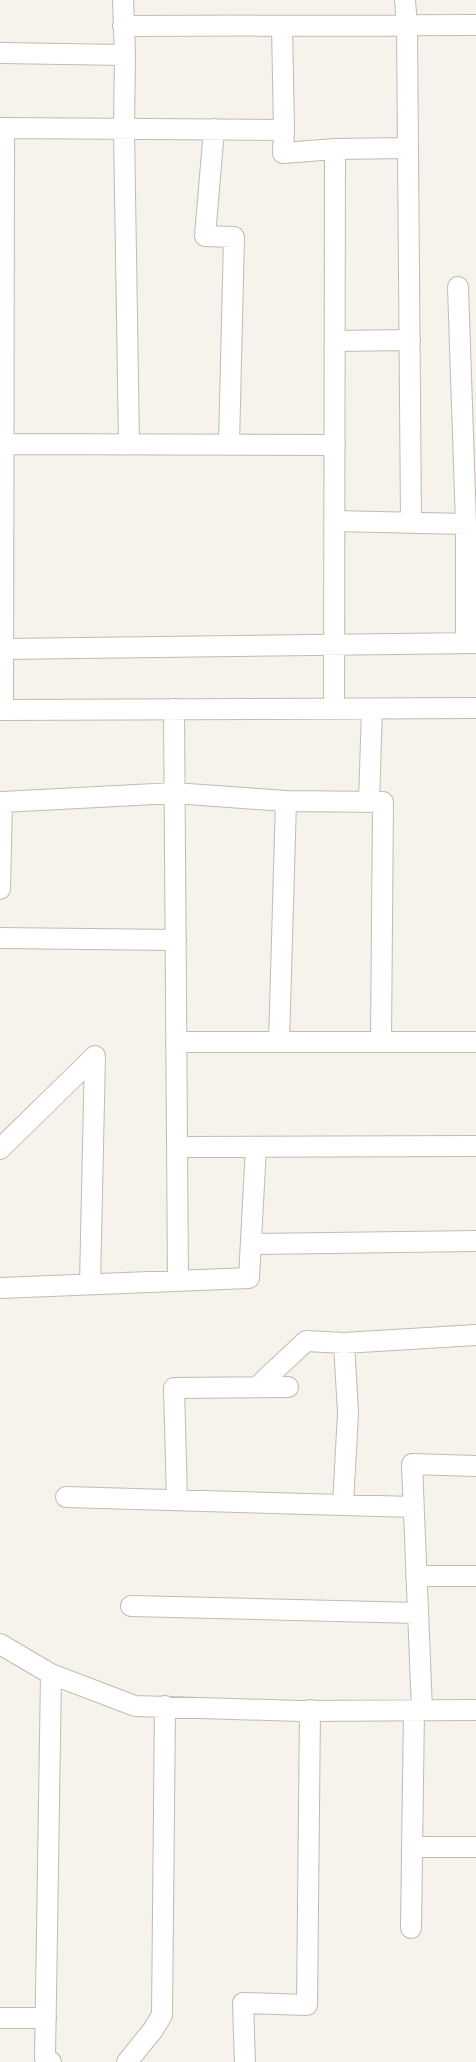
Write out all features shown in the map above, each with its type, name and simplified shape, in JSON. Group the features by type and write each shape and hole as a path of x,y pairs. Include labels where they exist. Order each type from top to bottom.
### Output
{"street":[{"path":"123,0 129,444"},
{"path":"405,0 407,26 411,523"},
{"path":"123,26 476,26"},
{"path":"282,26 284,152 408,148"},
{"path":"0,53 125,55"},
{"path":"284,130 2,128 4,444 2,492 4,649 2,710 476,708"},
{"path":"214,129 205,236 234,237 229,445"},
{"path":"334,709 335,149"},
{"path":"4,649 471,643 466,524 470,485 458,287"},
{"path":"335,341 410,340"},
{"path":"4,444 335,445"},
{"path":"335,521 466,524"},
{"path":"369,802 372,708"},
{"path":"174,710 178,1281"},
{"path":"0,889 1,802 174,793 286,801 383,802 381,1042"},
{"path":"279,1042 286,801"},
{"path":"0,938 176,940"},
{"path":"176,1042 476,1042"},
{"path":"0,1149 95,1056 90,1284"},
{"path":"177,1147 476,1146"},
{"path":"0,1288 249,1278 256,1147"},
{"path":"251,1244 476,1241"},
{"path":"257,1387 306,1341 344,1343 476,1335"},
{"path":"343,1505 348,1413 344,1343"},
{"path":"177,1500 174,1388 288,1387"},
{"path":"411,1928 412,1847 418,1710 418,1613 412,1464 476,1466"},
{"path":"66,1497 413,1507"},
{"path":"416,1576 476,1576"},
{"path":"130,1606 418,1613"},
{"path":"0,1644 51,1674 135,1706 310,1710 476,1710"},
{"path":"51,1674 45,2058 52,2062"},
{"path":"127,2062 153,2030 162,2015 165,1706"},
{"path":"245,2062 243,2003 307,2005 310,1710"},
{"path":"412,1847 476,1847"},
{"path":"0,2018 46,2018"}]}
